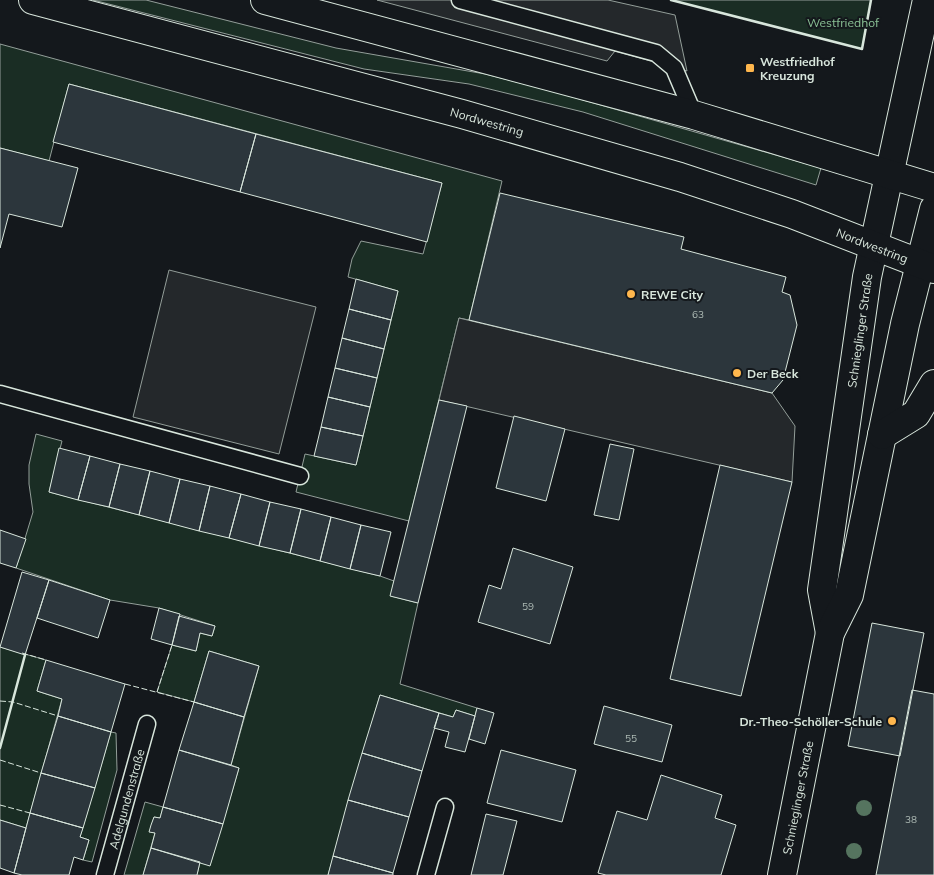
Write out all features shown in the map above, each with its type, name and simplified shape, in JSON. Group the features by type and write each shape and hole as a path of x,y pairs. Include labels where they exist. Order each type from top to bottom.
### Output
{"main road":[{"name":"Nordwestring","path":"33,0 462,114 680,176 873,244 926,266"},
{"path":"265,0 694,115 934,188"},
{"name":"Schnieglinger Straße","path":"830,632 822,590 860,316 888,173 927,0"},
{"name":"Schnieglinger Straße","path":"782,875 830,632 848,595 882,435 926,266 934,209"},
{"path":"882,435 916,414 934,384"}],"lane":[{"path":"460,0 656,52 674,68 694,115"},
{"path":"0,394 300,476"},
{"name":"Adelgundenstraße","path":"105,875 147,724"},
{"path":"426,875 446,806"}],"green space":[{"path":"93,0 146,0 336,48 485,74 548,90 821,168 816,185 583,112 469,84 364,69"},
{"name":"Westfriedhof","path":"671,0 871,0 862,49"},
{"path":"0,44 502,181 469,320 459,318 409,521 296,492 305,454 356,465 398,291 348,277 352,259 361,241 423,254 442,183 69,84 49,161 0,148"},
{"path":"36,434 62,441 49,492 380,576 394,581 391,596 418,603 400,684 477,708 475,716 456,710 453,717 380,695 328,875 197,875 200,862 210,865 239,768 231,765 259,666 209,651 194,702 157,692 172,645 196,651 200,633 212,636 215,626 159,608 110,600 16,568 33,512 29,484 29,465"},
{"path":"0,647 46,660 37,691 62,699 26,828 0,820"},
{"path":"111,732 116,733 117,770 92,862 83,860 89,840 80,837"},
{"path":"145,802 163,807 160,818 154,817 150,831 155,833 143,875 124,875"}],"shaded area":[{"path":"377,0 608,0 675,15 687,71 615,51 607,61"},
{"path":"169,270 316,307 279,454 133,417"},
{"path":"459,318 772,393 795,426 792,482 439,400"}],"building":[{"path":"69,84 256,134 240,192 53,142"},
{"path":"256,134 442,183 427,242 240,192"},
{"path":"0,148 78,168 62,227 9,214 0,248"},
{"name":"REWE City","path":"500,193 684,237 681,249 786,277 782,292 790,295 797,325 783,380 772,393 469,320"},
{"path":"356,279 398,291 391,320 349,309"},
{"path":"349,309 391,320 384,349 342,338"},
{"path":"342,338 384,349 377,378 335,368"},
{"path":"335,368 377,378 370,407 328,397"},
{"path":"328,397 370,407 363,436 321,427"},
{"path":"439,400 467,406 418,603 390,596"},
{"path":"514,416 565,429 546,501 496,488"},
{"path":"321,427 363,436 356,465 314,456"},
{"path":"610,444 634,449 619,520 594,515"},
{"path":"59,448 90,456 78,500 49,492"},
{"path":"90,456 120,464 109,507 78,500"},
{"path":"120,464 150,471 139,515 109,507"},
{"path":"720,465 792,482 741,696 670,679"},
{"path":"150,471 180,479 169,523 139,515"},
{"path":"180,479 210,486 199,531 169,523"},
{"path":"210,486 241,494 229,538 199,531"},
{"path":"241,494 270,502 259,546 229,538"},
{"path":"270,502 301,509 290,553 259,546"},
{"path":"301,509 331,517 320,561 290,553"},
{"path":"331,517 361,525 350,569 320,561"},
{"path":"361,525 391,532 380,576 350,569"},
{"path":"0,530 26,539 16,568 0,563"},
{"path":"513,548 573,567 550,644 478,622 489,585 501,589"},
{"path":"22,572 49,580 25,655 0,647"},
{"path":"49,580 110,600 98,638 37,618"},
{"path":"159,608 180,614 172,645 151,639"},
{"path":"179,616 215,626 212,636 200,633 196,651 172,645"},
{"path":"872,623 924,633 900,756 848,746"},
{"path":"209,651 259,666 244,717 194,702"},
{"path":"46,660 125,684 111,732 58,716 62,699 37,691"},
{"path":"912,690 934,694 934,875 876,875"},
{"path":"380,695 439,713 422,771 362,753"},
{"path":"194,702 244,717 231,765 179,750"},
{"path":"604,706 672,725 662,762 594,744"},
{"path":"477,708 494,713 485,744 469,739"},
{"path":"456,710 475,716 465,752 445,747 449,732 434,728 439,713 453,717"},
{"path":"58,716 111,732 95,788 41,773"},
{"path":"179,750 239,768 223,824 163,807"},
{"path":"501,750 576,770 562,822 487,803"},
{"path":"362,753 422,771 409,817 348,800"},
{"path":"41,773 95,788 83,828 30,813"},
{"path":"661,775 722,795 715,818 736,825 721,875 606,875 598,873 617,811 647,820"},
{"path":"348,800 409,817 393,873 333,856"},
{"path":"163,807 223,824 210,866 151,848 155,833 149,832 151,825 154,817 160,818"},
{"path":"30,813 83,828 80,837 89,840 83,860 74,857 69,875 22,875 14,873"},
{"path":"486,814 517,821 503,875 471,875"},
{"path":"0,820 26,828 14,873 0,868"},
{"path":"151,848 200,862 197,875 143,875"},
{"path":"333,856 393,873 393,875 328,875"}],"fence":[{"path":"157,692 172,645"},
{"path":"22,653 46,660"},
{"path":"125,684 194,702"},
{"path":"0,701 13,702 58,716"},
{"path":"0,760 41,773"},
{"path":"0,805 30,813"}],"wall":[{"path":"671,0 862,49 871,0"},
{"path":"0,748 25,655"}],"place":[{"name":"Westfriedhof Kreuzung","path":"750,68"},
{"name":"REWE City","path":"631,294"},
{"name":"Der Beck","path":"737,373"},
{"name":"Dr.-Theo-Schöller-Schule","path":"892,721"}]}
